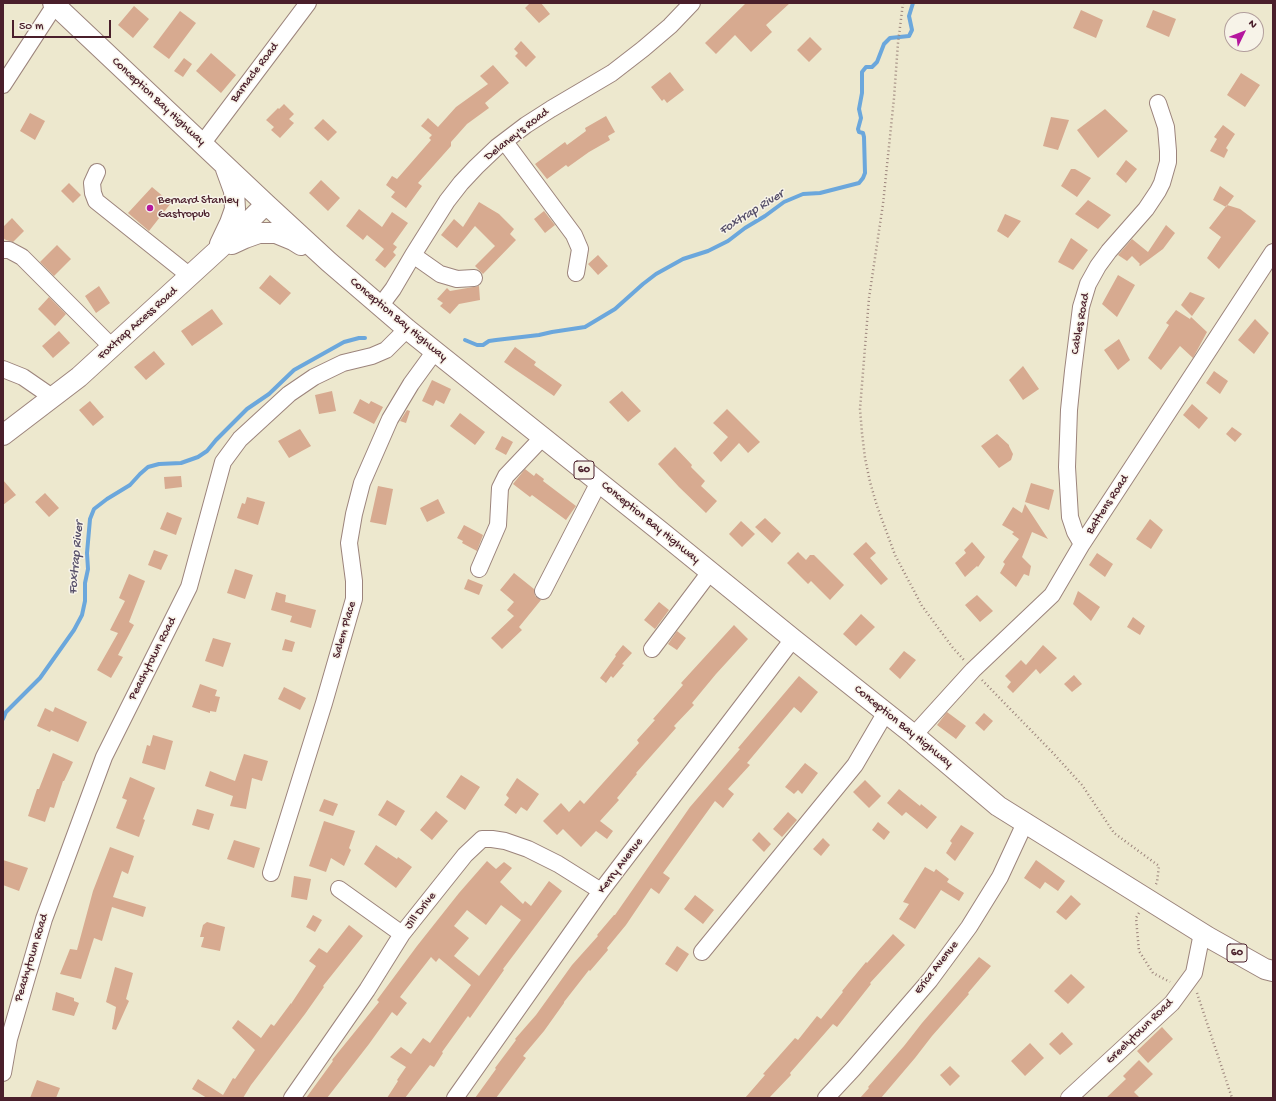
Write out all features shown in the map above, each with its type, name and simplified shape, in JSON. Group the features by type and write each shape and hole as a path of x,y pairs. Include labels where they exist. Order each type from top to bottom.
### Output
{"main road":[{"name":"Conception Bay Highway","path":"54,4 266,204 329,262 407,329 886,712 998,806 1202,933 1265,969 1273,971"},
{"path":"215,253 230,223 235,209 234,191 224,165"},
{"name":"Foxtrap Access Road","path":"3,435 79,376 190,276 266,204"},
{"path":"215,253 244,238 259,233 276,233 293,240 329,262"}],"street":[{"name":"Barnacle Road","path":"202,144 308,3"},
{"name":"Delaney's Road","path":"380,305 389,296 447,201 461,183 487,157 526,125 612,73 670,26 692,3"},
{"path":"3,85 54,4"},
{"name":"Cables Road","path":"1082,544 1075,532 1070,517 1067,467 1070,396 1081,307 1088,284 1098,266 1152,201 1162,183 1168,162 1168,151 1166,127 1158,103"},
{"path":"504,142 574,235 580,249 576,273"},
{"path":"97,172 92,183 93,193 96,200 190,276"},
{"path":"3,250 9,250 22,257 112,347"},
{"name":"Battens Road","path":"914,735 973,670 1052,595 1082,544 1273,252"},
{"path":"413,255 440,274 457,279 474,278"},
{"name":"Peachytown Road","path":"3,1073 6,1039 44,918 104,757 189,587 223,462 240,439 289,394 314,377 343,363 372,356 386,350 407,329"},
{"name":"Salem Place","path":"271,873 324,703 354,599 354,580 349,543 354,514 362,483 390,419 411,384 435,351"},
{"path":"3,369 23,377 52,398"},
{"path":"479,569 498,525 500,488 506,476 543,437"},
{"path":"543,591 599,482"},
{"path":"652,649 710,572"},
{"name":"Kerry Avenue","path":"455,1098 601,892 793,639"},
{"path":"702,952 856,765 886,712"},
{"name":"Erica Avenue","path":"826,1098 930,980 969,927 1000,877 1025,823"},
{"name":"Jill Drive","path":"292,1098 367,990 402,934 465,855 482,839 505,841 528,849 558,864 601,892"},
{"path":"339,890 402,934"},
{"name":"Greelytown Road","path":"1071,1097 1172,1003 1194,973 1202,933"}],"path":[{"path":"903,3 883,204 869,298 860,410 865,458 877,506 895,555 908,582 922,606 937,627 953,648 973,670 1053,752 1082,785 1114,833"},
{"path":"1196,989 1232,1098"}],"building":[{"path":"530,3 541,3 550,14 539,23 525,8"},
{"path":"746,3 790,3 766,25 772,32 751,52 735,35 716,54 705,43"},
{"path":"134,6 149,19 133,38 118,25"},
{"path":"1081,10 1103,20 1096,38 1073,28"},
{"path":"1153,10 1176,19 1169,37 1146,27"},
{"path":"180,11 196,23 169,59 153,47"},
{"path":"810,37 822,49 809,62 797,50"},
{"path":"521,41 536,57 526,67 515,56 518,53 514,49"},
{"path":"211,53 236,75 221,93 196,71"},
{"path":"184,58 192,64 183,77 174,71"},
{"path":"493,65 509,83 485,103 489,108 467,124 451,142 451,146 418,183 422,186 406,208 391,197 395,192 386,185 392,176 397,179 431,140 429,138 432,135 421,126 428,118 438,127 456,107 488,84 480,76"},
{"path":"670,72 684,90 667,103 664,99 662,101 651,87"},
{"path":"1241,73 1260,85 1245,107 1227,95"},
{"path":"284,104 294,114 289,119 294,123 280,138 271,130 274,127 266,120"},
{"path":"1105,109 1128,131 1098,158 1077,130"},
{"path":"30,113 45,121 35,140 20,131"},
{"path":"606,116 615,132 608,136 610,140 589,152 568,167 566,165 547,179 535,164 565,142 567,145 586,131 585,128"},
{"path":"1051,117 1069,120 1058,150 1043,146"},
{"path":"323,119 337,132 328,141 314,128"},
{"path":"1223,125 1235,134 1226,148 1228,150 1224,158 1210,151 1217,139 1214,137"},
{"path":"1126,160 1137,169 1126,183 1116,174"},
{"path":"1071,169 1075,169 1091,178 1077,197 1061,186"},
{"path":"321,180 340,198 328,211 309,193"},
{"path":"69,183 81,195 73,203 61,191"},
{"path":"1220,186 1234,196 1226,207 1213,200"},
{"name":"Bernard Stanley Gastropub","path":"152,187 171,203 149,231 128,213"},
{"path":"1088,200 1111,215 1098,229 1075,214"},
{"path":"479,202 499,214 514,229 510,234 516,240 483,274 475,266 495,246 475,226 457,248 441,235 454,219 463,227"},
{"path":"1227,205 1240,209 1256,221 1219,269 1207,258 1221,237 1209,228"},
{"path":"359,209 382,227 392,212 408,223 393,244 397,247 393,252 396,255 385,268 375,260 384,249 367,235 363,240 346,226"},
{"path":"544,211 555,225 545,233 534,219"},
{"path":"1005,214 1021,221 1008,238 997,231"},
{"path":"12,218 24,231 13,242 3,238 3,227"},
{"path":"1166,225 1175,233 1163,249 1140,266 1140,264 1132,256 1127,261 1118,255 1132,239 1148,252"},
{"path":"1071,238 1088,250 1073,270 1058,262"},
{"path":"57,245 71,259 54,276 40,262"},
{"path":"598,255 608,266 598,275 588,264"},
{"path":"270,275 291,293 280,305 259,288"},
{"path":"1118,275 1135,285 1117,317 1102,304"},
{"path":"99,286 110,303 96,313 85,296"},
{"path":"479,286 480,300 459,304 450,314 440,306 443,303 437,299 447,288 450,291"},
{"path":"1190,292 1205,298 1192,316 1181,305"},
{"path":"49,297 66,314 55,326 38,309"},
{"path":"212,309 223,324 192,346 181,331"},
{"path":"1176,310 1190,319 1191,317 1207,332 1193,358 1180,346 1161,370 1148,358 1169,325 1166,323"},
{"path":"1255,319 1269,333 1254,354 1238,340"},
{"path":"59,331 70,343 53,358 42,346"},
{"path":"1119,339 1130,360 1118,370 1104,350"},
{"path":"515,347 536,362 534,365 562,385 554,396 504,362"},
{"path":"154,351 165,364 146,380 134,367"},
{"path":"1023,366 1039,389 1023,400 1009,380"},
{"path":"1214,371 1228,381 1220,394 1206,383"},
{"path":"432,380 451,389 444,404 436,400 433,406 422,401"},
{"path":"332,391 336,411 319,414 315,395"},
{"path":"622,391 641,411 628,422 609,402"},
{"path":"360,399 369,404 371,401 383,407 374,424 353,413"},
{"path":"90,401 104,417 93,426 79,410"},
{"path":"1192,404 1208,418 1199,429 1183,415"},
{"path":"727,409 760,442 748,453 739,443 721,462 713,453 728,437 713,423"},
{"path":"407,410 410,411 406,423 400,421"},
{"path":"460,413 485,432 475,445 450,426"},
{"path":"1232,427 1242,434 1235,442 1226,434"},
{"path":"300,429 311,446 289,458 278,441"},
{"path":"997,434 1009,445 1013,454 1011,460 999,468 981,446"},
{"path":"502,436 513,442 506,455 495,449"},
{"path":"675,447 692,465 691,467 705,481 701,486 717,501 706,513 658,464"},
{"path":"525,469 534,476 536,473 544,479 543,481 576,506 566,520 532,495 530,497 513,484"},
{"path":"181,476 182,487 165,489 164,477"},
{"path":"3,480 16,495 3,505"},
{"path":"1031,483 1054,490 1049,510 1025,502"},
{"path":"378,486 393,489 386,525 370,522"},
{"path":"45,493 59,508 49,517 35,502"},
{"path":"247,497 265,502 258,525 237,518 242,503 245,504"},
{"path":"438,499 445,513 427,522 420,508"},
{"path":"1025,504 1048,539 1032,532 1022,557 1031,566 1029,576 1024,574 1016,587 1000,573 1005,564 1003,562 1019,539 1012,534 1014,532 1002,525 1013,507 1022,513"},
{"path":"167,512 182,518 176,535 160,529"},
{"path":"765,518 781,533 772,543 755,527"},
{"path":"1150,519 1163,530 1151,549 1136,539"},
{"path":"741,521 755,534 742,547 729,534"},
{"path":"464,525 483,535 477,551 462,543 463,541 457,538"},
{"path":"866,542 876,553 870,558 888,579 881,585 853,554"},
{"path":"972,542 985,557 978,567 977,566 965,577 955,563 966,553 964,550"},
{"path":"154,550 168,555 161,570 148,565"},
{"path":"798,552 806,560 810,555 814,555 844,585 830,600 811,581 808,584 787,563"},
{"path":"1097,553 1113,564 1105,577 1089,565"},
{"path":"235,569 253,575 245,599 227,593"},
{"path":"514,573 534,589 535,596 541,600 519,627 522,630 502,649 491,638 514,616 507,610 514,602 500,590"},
{"path":"129,574 145,581 129,622 134,625 118,655 123,657 111,678 97,670 118,633 110,630 125,601 119,598"},
{"path":"468,579 483,585 479,595 464,589"},
{"path":"1078,591 1100,607 1091,621 1073,604"},
{"path":"276,592 286,595 285,602 316,610 311,628 290,622 292,616 271,610"},
{"path":"977,595 993,611 980,622 965,605"},
{"path":"659,602 669,610 655,629 644,620"},
{"path":"861,614 875,627 856,646 843,634"},
{"path":"1133,617 1145,626 1140,635 1127,627"},
{"path":"734,625 748,639 692,703 694,705 674,726 676,728 636,773 637,774 617,798 619,800 600,821 613,831 607,839 596,831 581,847 563,829 557,835 543,821 561,803 569,812 580,800 584,804 639,743 637,740 683,685 681,683"},
{"path":"677,631 686,638 677,650 668,644"},
{"path":"213,638 231,643 223,667 205,661"},
{"path":"285,639 295,642 292,652 282,650"},
{"path":"623,645 632,653 622,664 624,665 613,678 611,676 606,683 600,678"},
{"path":"1043,645 1057,658 1040,674 1036,669 1013,693 1007,687 1011,682 1005,676 1021,660 1026,665"},
{"path":"904,651 916,660 900,679 889,669"},
{"path":"1074,675 1082,684 1072,692 1064,684"},
{"path":"799,676 818,692 801,713 794,707 747,763 750,765 728,789 734,794 723,808 715,801 663,873 670,878 659,894 651,888 626,925 607,948 608,950 590,971 589,970 544,1031 523,1056 526,1058 496,1098 475,1098 516,1040 515,1039 536,1015 572,965 615,915 690,807 740,749 738,748"},
{"path":"200,684 217,690 215,696 220,697 216,712 210,711 210,713 192,707"},
{"path":"284,687 306,698 300,710 278,699"},
{"path":"55,707 87,722 78,742 51,730 50,732 37,726 45,708 53,712"},
{"path":"947,712 966,726 956,739 937,725"},
{"path":"984,713 993,721 984,731 975,723"},
{"path":"153,735 173,741 165,770 142,763 147,745 150,746"},
{"path":"53,753 73,762 63,781 54,808 50,807 45,822 28,816 37,789 39,789"},
{"path":"244,754 268,761 262,781 252,778 246,809 230,806 233,796 205,786 210,771 235,781"},
{"path":"805,763 818,773 802,794 798,790 794,794 785,787"},
{"path":"461,775 480,787 465,810 446,797"},
{"path":"130,777 155,788 143,819 145,820 139,837 116,828 127,800 122,798"},
{"path":"517,778 539,794 527,811 521,807 516,814 504,805 509,798 506,795"},
{"path":"865,780 881,796 869,808 853,792"},
{"path":"899,789 920,806 921,804 937,817 927,829 906,812 902,816 887,803"},
{"path":"324,799 338,804 333,816 319,811"},
{"path":"387,800 405,811 396,826 378,815"},
{"path":"197,809 214,814 209,830 192,825"},
{"path":"436,811 448,821 432,840 420,830"},
{"path":"788,812 797,820 782,837 773,829"},
{"path":"324,821 355,831 349,848 351,850 344,866 331,858 326,872 309,866"},
{"path":"878,822 890,832 884,840 872,830"},
{"path":"961,825 974,833 955,861 946,853 952,843 950,841"},
{"path":"759,832 771,844 764,852 752,840"},
{"path":"823,838 830,845 821,856 813,849"},
{"path":"234,840 260,848 254,868 227,859"},
{"path":"376,845 397,859 398,857 412,867 396,888 364,864"},
{"path":"110,847 134,856 128,874 122,871 113,897 146,907 143,917 112,907 102,941 94,938 81,979 60,974 70,949 77,950 93,891"},
{"path":"3,860 28,868 19,891 3,885"},
{"path":"1036,860 1065,881 1058,891 1045,882 1040,889 1024,878"},
{"path":"487,861 496,869 504,862 512,868 500,882 523,904 525,901 531,906 549,881 562,891 503,969 504,970 470,1018 468,1016 442,1052 443,1053 434,1067 430,1065 405,1098 387,1098 406,1067 390,1057 401,1047 411,1054 423,1038 430,1043 471,985 439,958 436,962 431,957 400,997 407,1003 397,1016 392,1012 327,1098 306,1098 333,1061 332,1060 379,1002 377,1000 417,946 459,893","holes":["501,905 521,920 479,976 454,956 469,938 454,926 467,910 486,925"]},
{"path":"925,867 934,872 936,869 949,879 947,882 964,893 959,901 941,890 915,929 899,919 909,904 903,902"},
{"path":"294,876 311,879 307,900 291,897"},
{"path":"695,895 714,910 703,924 684,909"},
{"path":"1071,895 1081,904 1066,920 1056,912"},
{"path":"313,915 322,920 315,932 306,927"},
{"path":"207,922 225,927 220,951 201,947 204,937 200,937 203,925"},
{"path":"349,925 363,936 323,986 324,987 305,1014 251,1085 243,1098 207,1098 192,1089 198,1079 223,1095 233,1078 235,1079 255,1050 232,1028 238,1020 261,1038 271,1024 274,1026 291,1004 316,966 309,961 319,948 327,953"},
{"path":"893,934 905,945 870,983 871,984 837,1027 833,1024 790,1073 791,1075 769,1098 745,1098 765,1075 763,1074 795,1038 798,1040 817,1016 821,1019 866,962 867,963"},
{"path":"677,946 689,954 677,972 665,964"},
{"path":"979,957 991,966 915,1058 881,1098 860,1098 922,1023"},
{"path":"115,967 133,973 126,999 129,1001 116,1030 112,1029 116,1007 106,1002"},
{"path":"1071,974 1085,987 1068,1004 1054,991"},
{"path":"56,992 74,998 74,1001 79,1003 74,1016 52,1010"},
{"path":"1162,1027 1173,1039 1148,1063 1137,1051"},
{"path":"1062,1032 1073,1044 1060,1055 1049,1044"},
{"path":"1030,1043 1044,1058 1025,1076 1011,1061"},
{"path":"1139,1060 1153,1074 1134,1092 1140,1098 1106,1098 1126,1079 1123,1076"},
{"path":"950,1066 960,1076 950,1086 940,1075"},
{"path":"37,1080 60,1088 56,1098 30,1098"}],"waterway":[{"name":"Foxtrap River","path":"465,340 477,345 483,345 489,341 539,335 585,327 615,309 656,274 683,259 708,251 728,241 784,202 803,194 820,193 859,183 865,173 864,137 863,133 859,132 858,129 861,118 859,109 862,93 862,72 866,67 872,67 877,62 884,44 890,38 909,36 912,30 909,16 913,3"},
{"name":"Foxtrap River","path":"3,719 6,712 40,678 74,630 82,615 88,569 87,553 90,519 94,509 130,485 148,467 159,464 181,463 198,457 207,451 247,409 269,394 294,370 344,342 365,338"}],"place":[{"name":"Bernard Stanley Gastropub","path":"150,208"}]}
